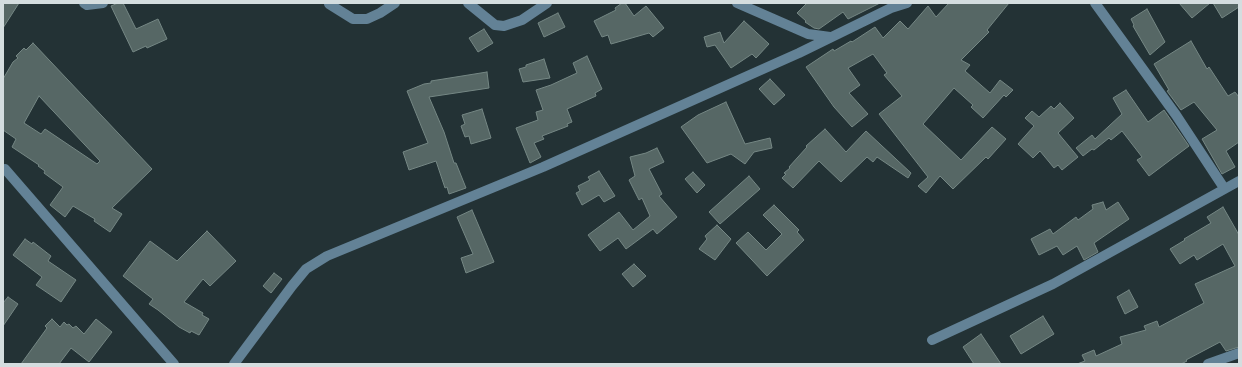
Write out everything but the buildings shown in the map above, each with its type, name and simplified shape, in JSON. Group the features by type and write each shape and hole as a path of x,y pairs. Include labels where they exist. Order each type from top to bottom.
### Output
{"street":[{"path":"84,3 87,5 103,3"},
{"path":"329,4 353,19 366,19 380,13 395,3"},
{"path":"468,3 495,25 504,26 522,20 546,3"},
{"path":"737,3 808,34 831,37"},
{"path":"234,364 306,269 327,256 543,167 799,53 891,8 907,3"},
{"path":"1095,3 1176,115 1224,188"},
{"path":"5,169 174,364"},
{"path":"932,340 1053,284 1239,181"},
{"path":"1208,364 1239,353"}]}
